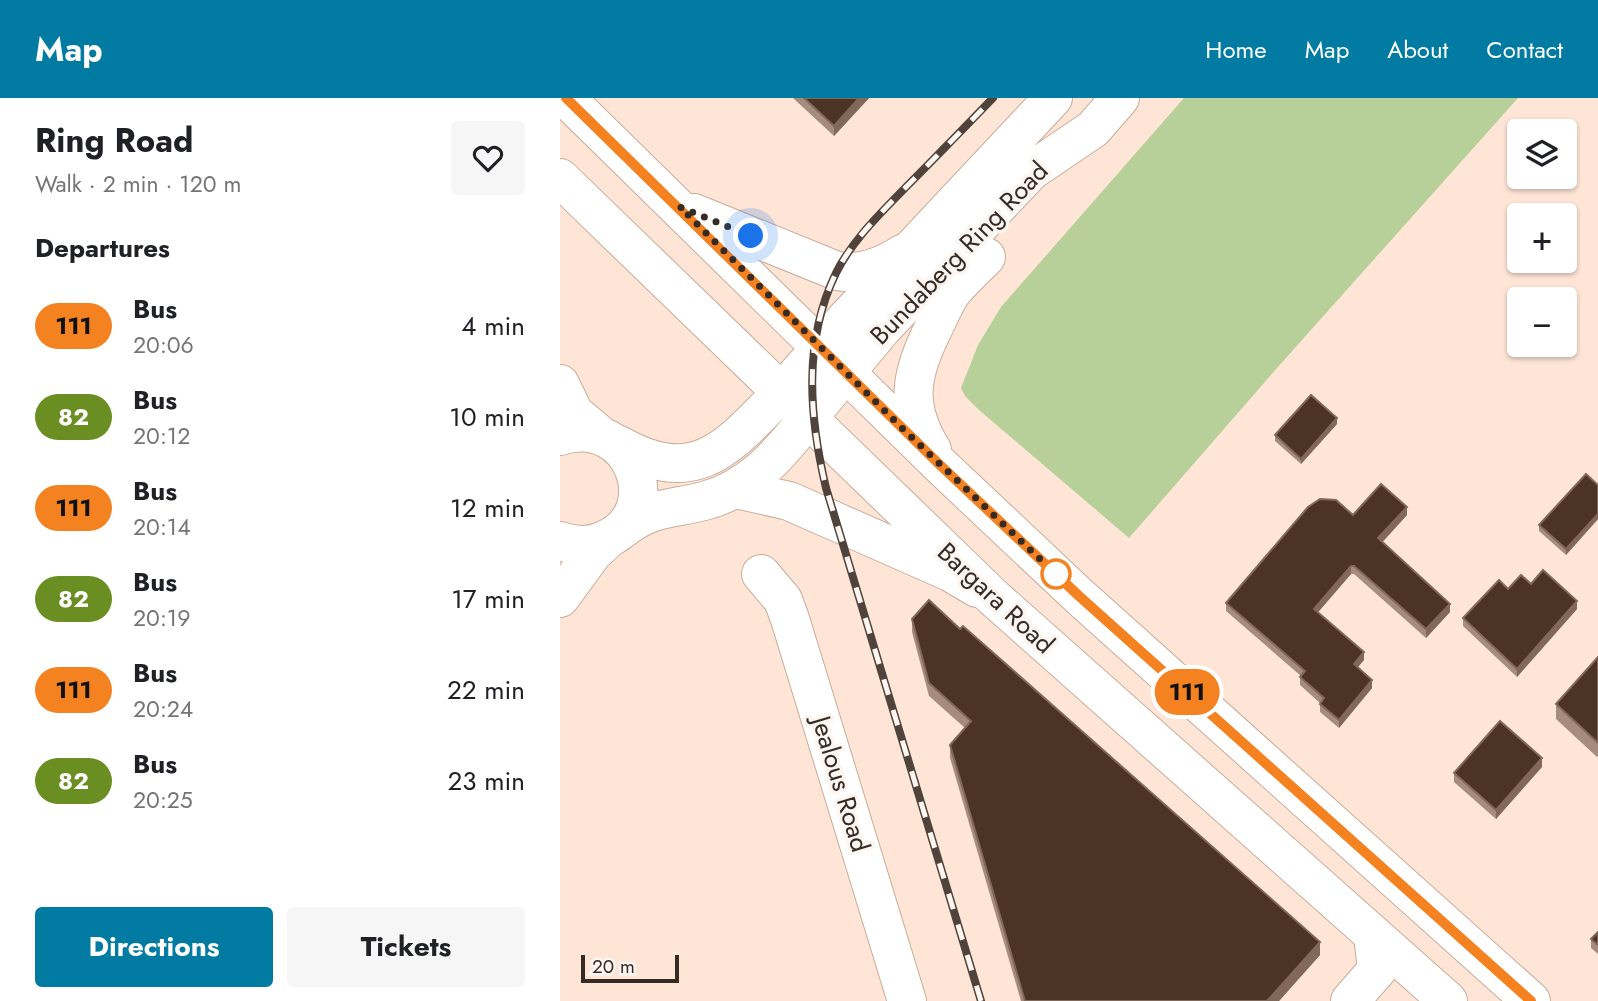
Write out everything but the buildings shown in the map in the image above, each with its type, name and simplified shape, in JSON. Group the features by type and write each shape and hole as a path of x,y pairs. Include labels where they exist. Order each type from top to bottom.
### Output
{"main road":[{"path":"566,98 941,466 1089,605 1531,1001"},
{"name":"Bundaberg Ring Road","path":"794,406 833,360 915,247 1053,98"},
{"name":"Bundaberg Ring Road","path":"833,360 881,330 1031,171 1093,130 1120,98"},
{"path":"941,466 925,439 914,403 913,378 918,358 952,293 1066,173 1093,130"},
{"name":"Bargara Road","path":"560,178 993,598 1448,1001"},
{"path":"680,207 847,273 876,268 915,247"},
{"path":"560,384 574,412 628,456 638,481 635,508 614,535 594,545 578,546 560,541"},
{"path":"560,436 573,432 609,440 638,456 664,463 685,463 712,456 794,406"},
{"path":"560,598 593,552 633,520 653,510 704,501 751,480 772,460 794,406"},
{"path":"736,489 789,501 950,572 993,598"},
{"name":"Jealous Road","path":"761,573 783,600 790,619 908,1001"},
{"path":"1353,1000 1377,970 1373,935"}],"green space":[{"path":"1184,98 1518,98 1129,538 979,410 961,388 978,345 1001,307"}],"railway":[{"path":"981,1001 826,488 816,434 812,379 818,325 825,299 843,261 878,216 993,98"}],"bus line":[{"name":"111","path":"566,98 941,466 1079,596 1531,1001"}],"route":[{"path":"751,236 680,207 902,428 1060,578 1056,574"}]}
